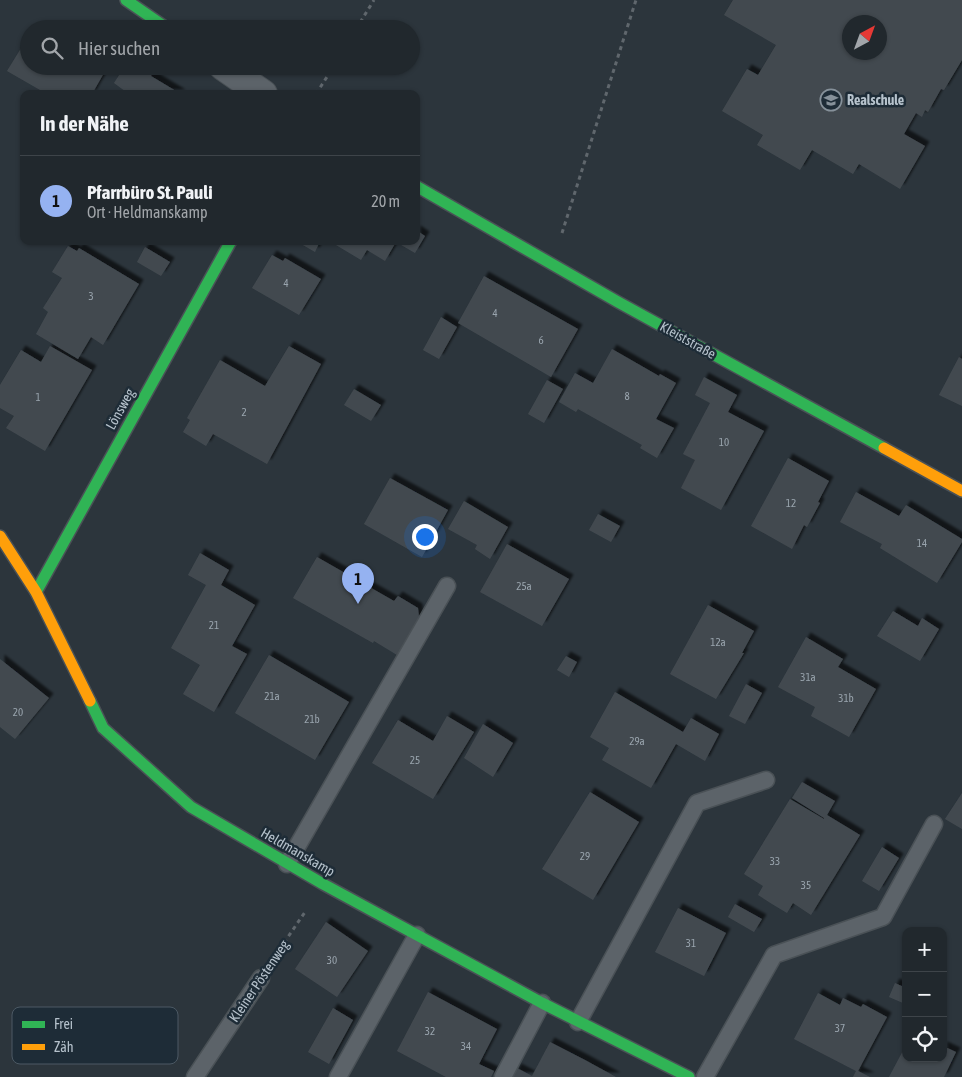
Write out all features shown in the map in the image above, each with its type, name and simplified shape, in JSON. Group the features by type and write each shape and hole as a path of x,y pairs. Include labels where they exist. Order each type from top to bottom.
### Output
{"street":[{"path":"126,0 155,20"},
{"path":"236,75 257,90"},
{"name":"Kleiststraße","path":"420,188 610,297 962,491"},
{"name":"Lönsweg","path":"36,592 229,245"},
{"name":"Heldmanskamp","path":"0,536 36,592 103,728 192,807 287,864 542,1003 689,1077"}],"lane":[{"path":"287,864 447,586"},
{"path":"578,1022 697,803 766,780"},
{"path":"705,1077 774,955 883,917 934,824"},
{"path":"338,1077 418,935"},
{"name":"Kleiner Pöstenweg","path":"195,1077 261,978"},
{"path":"503,1077 542,1003"}],"path":[{"path":"362,20 374,0"},
{"path":"562,236 636,0"},
{"path":"319,90 328,75"},
{"name":"Kleiner Pöstenweg","path":"261,978 323,884"}],"building":[{"name":"Realschule","path":"733,0 962,0 962,60 944,90 941,89 928,112 925,110 922,117 916,113 904,134 925,146 900,189 859,164 853,174 812,150 800,170 757,145 763,135 722,111 747,69 758,75 776,45 724,15"},
{"path":"20,50 20,75 103,75 94,90 40,90 7,71"},
{"path":"119,75 152,75 174,90 124,90 114,83"},
{"path":"420,233 425,236 420,244"},
{"path":"303,245 318,245 315,252"},
{"path":"336,245 394,245 385,261 367,250 361,260"},
{"path":"401,245 420,245 415,253"},
{"path":"68,246 77,251 79,248 139,284 103,345 91,337 78,359 36,334 48,312 43,308 62,278 52,272"},
{"path":"145,247 170,262 161,276 137,262"},
{"path":"272,255 283,261 285,258 321,279 299,315 252,288"},
{"path":"484,276 578,329 551,377 458,323"},
{"path":"441,317 457,327 439,359 423,350"},
{"path":"50,346 92,370 45,451 6,428 14,416 0,408 0,385 21,350 41,362"},
{"path":"289,346 321,364 267,464 213,434 206,446 183,432 190,420 187,418 220,360 265,386"},
{"path":"612,349 659,376 660,374 676,383 656,419 674,428 657,458 640,448 642,445 578,409 576,412 559,402 575,373 593,383"},
{"path":"959,357 962,359 962,406 939,395"},
{"path":"704,377 737,395 728,412 764,431 721,510 681,488 695,460 683,454 710,403 695,395"},
{"path":"547,380 563,389 544,423 528,414"},
{"path":"354,389 381,405 371,421 344,405"},
{"path":"788,458 829,481 807,527 804,525 792,549 751,526"},
{"path":"390,478 448,510 422,557 364,524"},
{"path":"856,492 899,516 906,505 962,539 937,583 880,548 882,544 840,522"},
{"path":"464,501 508,527 490,559 475,549 477,545 448,529"},
{"path":"598,514 620,526 611,542 589,530"},
{"path":"507,544 569,579 542,626 480,592"},
{"path":"200,553 229,570 221,585 255,605 232,646 247,654 214,712 183,694 200,665 171,648 206,585 188,575"},
{"path":"317,557 394,601 398,596 418,608 419,617 397,655 293,598"},
{"path":"708,605 754,631 742,653 744,653 716,699 670,674"},
{"path":"893,611 918,626 922,618 939,629 920,661 877,636"},
{"path":"806,637 843,659 838,667 876,689 849,737 811,716 815,707 778,687"},
{"path":"269,655 349,702 315,760 235,713"},
{"path":"566,656 577,662 569,677 557,670"},
{"path":"0,659 49,698 15,739 0,727"},
{"path":"746,684 762,693 745,724 729,716"},
{"path":"615,692 683,732 691,718 719,734 705,761 676,744 651,788 602,760 609,748 590,737"},
{"path":"447,716 474,732 433,799 372,763 398,720 433,741"},
{"path":"483,724 513,743 493,777 464,758"},
{"path":"802,782 835,801 827,815 860,835 811,915 793,903 787,913 772,904 758,895 763,886 744,874 790,799 824,819 792,798"},
{"path":"590,792 639,822 593,900 542,869"},
{"path":"962,793 962,829 945,819"},
{"path":"882,847 899,858 879,891 862,881"},
{"path":"735,904 762,919 754,932 728,917"},
{"path":"678,908 726,933 704,976 655,952"},
{"path":"326,922 368,951 337,997 295,969"},
{"path":"895,983 902,986 902,1003 889,997"},
{"path":"428,992 497,1029 479,1064 494,1071 491,1077 446,1077 397,1051"},
{"path":"818,993 840,1005 843,998 861,1007 863,1004 887,1017 858,1071 870,1077 853,1077 856,1071 794,1039"},
{"path":"333,1008 353,1020 329,1064 308,1052"},
{"path":"550,1042 616,1077 512,1077 517,1068 532,1076"},
{"path":"947,1048 956,1052 944,1077 889,1077 902,1053 902,1062 947,1062"}],"traffic: fast":[{"path":"126,0 155,20"},
{"path":"420,188 618,302 884,448"},
{"path":"36,592 229,245"},
{"path":"90,701 103,728 191,807 323,884 542,1003 689,1077"}],"traffic: slow":[{"path":"884,448 962,491"},
{"path":"0,536 36,592 90,701"}],"place":[{"name":"Realschule","path":"831,100"},
{"name":"Pfarrbüro St. Pauli","path":"358,604"}]}
